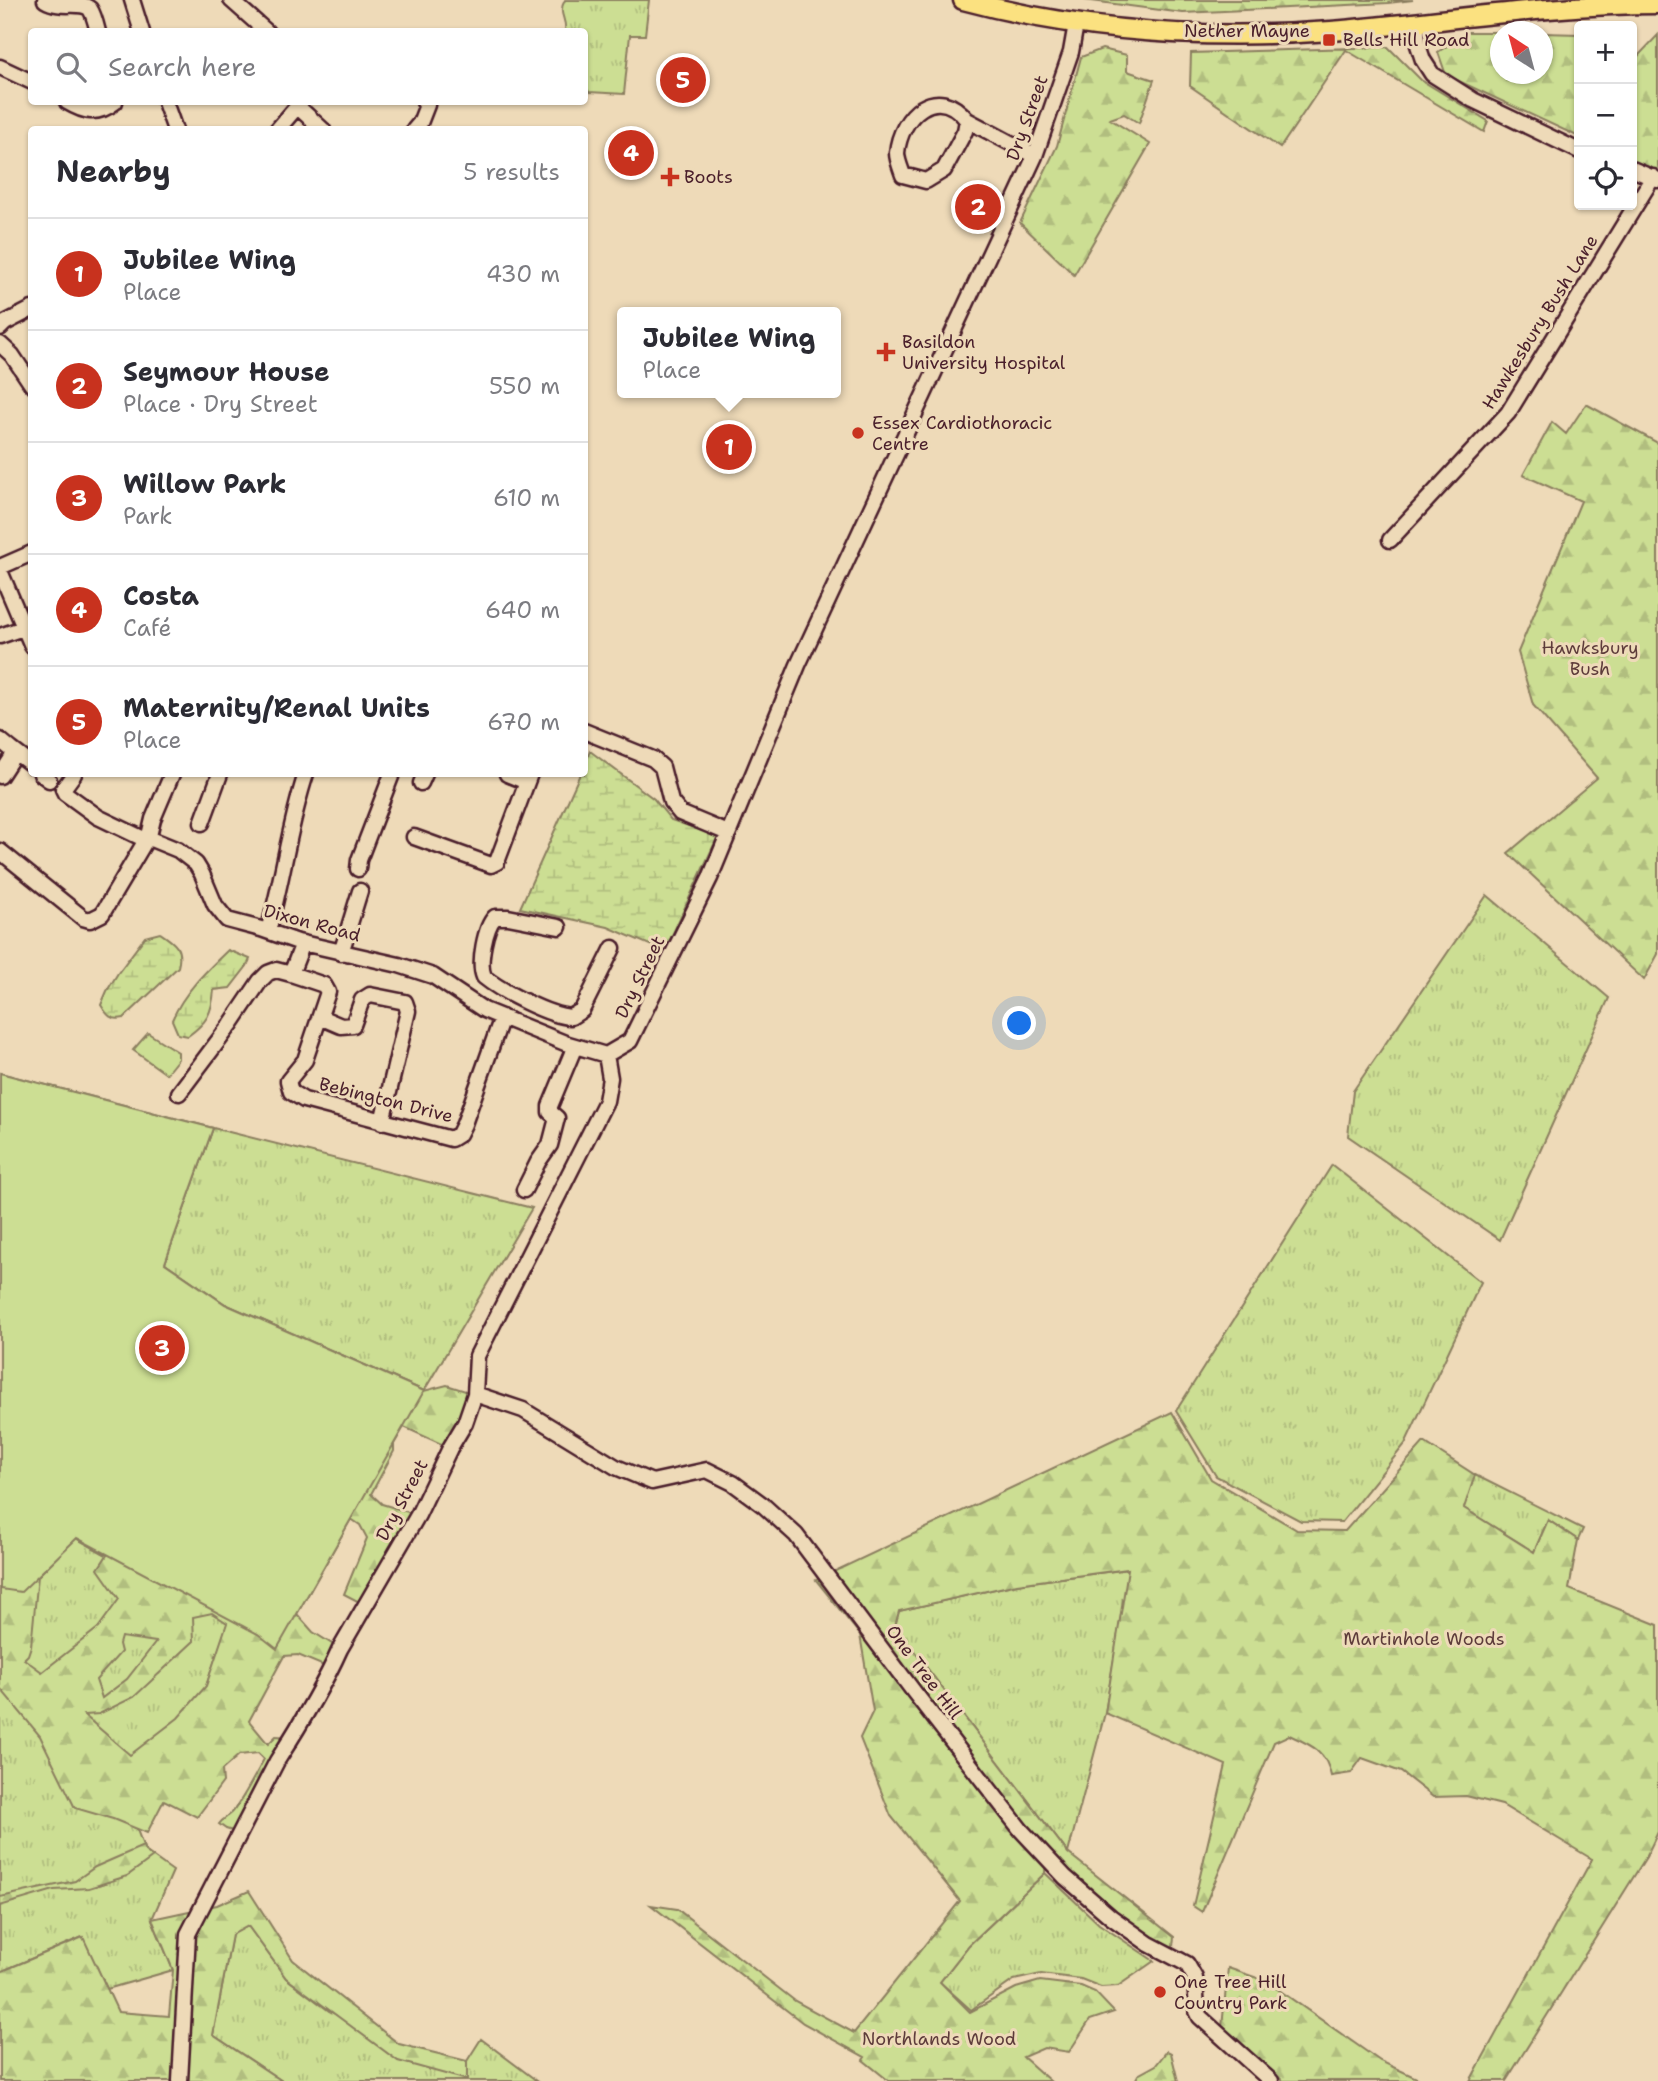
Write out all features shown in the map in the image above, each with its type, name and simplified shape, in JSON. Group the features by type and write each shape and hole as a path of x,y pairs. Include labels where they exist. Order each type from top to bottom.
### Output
{"main road":[{"name":"Nether Mayne","path":"963,0 1076,24 1227,34 1331,31 1567,7 1658,4"}],"street":[{"path":"45,0 58,5 80,2 89,8 96,28"},
{"path":"132,0 141,28"},
{"path":"231,0 260,28"},
{"path":"1417,22 1423,60 1432,74 1473,100 1574,149"},
{"name":"Dry Street","path":"180,2081 188,1934 277,1760 418,1515 465,1423 475,1394 477,1356 606,1101 610,1078 606,1055 630,1041 710,878 798,664 1035,156 1071,52 1076,24"},
{"path":"0,67 28,80"},
{"path":"967,120 965,131 944,170 926,181 904,175 897,155 905,127 924,105 942,102 959,110 967,120 1035,156"},
{"path":"72,105 88,111 110,105"},
{"path":"166,105 174,126"},
{"path":"280,126 298,105"},
{"path":"300,105 320,126"},
{"path":"417,126 427,105"},
{"path":"1637,171 1656,178"},
{"name":"Hawkesbury Bush Lane","path":"1390,540 1508,413 1656,178"},
{"path":"0,328 28,311"},
{"path":"0,344 12,355 28,379"},
{"path":"28,555 0,569 28,638"},
{"path":"0,636 23,628"},
{"path":"588,734 653,759 662,767 671,802 680,813 728,833"},
{"path":"6,745 28,762"},
{"path":"0,776 12,760 6,745"},
{"name":"Dixon Road","path":"72,777 63,789 65,793 98,817 147,840 151,839 178,850 196,864 215,905 227,920 303,943 399,965 433,976 484,1010 575,1046 606,1055"},
{"path":"0,851 83,918 90,920 102,914 147,840 171,777"},
{"path":"202,823 219,777"},
{"path":"268,931 305,777"},
{"path":"358,869 391,777"},
{"path":"414,837 491,864 497,862 529,778"},
{"path":"341,953 360,891"},
{"path":"559,927 509,917 495,917 489,924 481,962 484,977 543,1009 571,1017 579,1013 613,948"},
{"path":"180,1093 260,981 276,970 291,974 303,943"},
{"name":"Bebington Drive","path":"291,974 320,983 328,992 305,1060 288,1081 291,1091 303,1100 446,1139 455,1138 464,1124 502,1017"},
{"path":"320,1017 341,1026 352,1025 362,1000 370,995 405,1002 408,1011 382,1122"},
{"path":"534,1030 543,1009"},
{"path":"524,1190 538,1162 551,1145 557,1118 550,1112 550,1106 575,1046"},
{"name":"One Tree Hill","path":"475,1394 523,1410 616,1467 652,1482 707,1470 733,1483 763,1505 796,1535 1021,1830 1065,1877 1111,1917 1149,1944 1187,1964 1195,1979 1197,2011 1200,2017 1271,2081"}],"green space":[{"path":"565,0 649,0 645,35 630,35 624,94 589,92 588,28 565,28 562,9"},
{"path":"1084,0 1413,0 1183,13"},
{"path":"1468,32 1490,32 1490,84 1553,84 1553,33 1574,34 1574,135 1446,75 1438,52"},
{"path":"1658,35 1658,173 1637,163 1637,57"},
{"path":"1388,47 1421,80 1488,121 1484,132 1346,50 1280,148 1190,86 1191,53"},
{"path":"1102,49 1127,55 1127,71 1154,80 1139,123 1124,114 1110,119 1150,144 1074,275 1020,223 1057,146 1081,57"},
{"name":"Hawksbury Bush","path":"1586,404 1658,443 1658,954 1644,980 1508,853 1597,778 1533,705 1518,652 1581,501 1523,475 1552,422 1566,434"},
{"path":"590,751 654,799 671,820 718,836 668,944 659,949 608,927 520,908 579,777 588,777"},
{"path":"1487,895 1609,998 1500,1240 1348,1136 1353,1091"},
{"path":"160,933 176,947 179,955 178,967 124,1018 116,1019 110,1016 101,1005 107,991 145,937"},
{"path":"228,950 250,959 247,966 230,988 214,990 210,1011 200,1026 188,1036 178,1034 172,1020 177,1010 196,982"},
{"path":"148,1033 178,1052 178,1059 166,1074 133,1050"},
{"path":"0,1073 213,1128 165,1263 225,1304 424,1391 447,1385 475,1394 450,1448 404,1427 394,1444 394,1451 371,1494 382,1504 418,1515 365,1605 344,1594 367,1538 360,1525 351,1519 297,1614 313,1632 340,1649 331,1669 298,1655 284,1656 249,1721 268,1744 276,1736 292,1737 239,1833 219,1824 233,1811 254,1778 264,1759 258,1753 239,1755 222,1770 223,1782 197,1817 164,1800 147,1833 75,1808 40,1736 0,1688","holes":["76,1538 107,1555 98,1569 119,1599 98,1628 42,1672 24,1659 31,1646 38,1576","212,1613 227,1623 206,1686 178,1718 130,1755 84,1715 99,1714 134,1697 194,1641 193,1617","121,1637 156,1642 127,1679 102,1698 96,1680 121,1652"]},
{"path":"0,1073 213,1128 165,1263 225,1304 424,1391 277,1649 258,1634 77,1538 21,1592 0,1589"},
{"path":"213,1128 532,1208 424,1391 225,1304 165,1263"},
{"path":"1332,1165 1481,1282 1405,1444 1342,1522 1301,1521 1216,1476 1176,1411"},
{"name":"Martinhole Woods","path":"1172,1412 1211,1479 1297,1530 1345,1531 1424,1442 1475,1475 1464,1508 1534,1552 1548,1520 1578,1540 1569,1589 1658,1625 1658,1832 1646,1857 1506,2081 1470,2081 1592,1859 1502,1805 1466,1796 1433,1797 1401,1772 1362,1758 1351,1773 1331,1776 1321,1754 1289,1735 1274,1742 1202,1912 1193,1906 1226,1765 1105,1713 1128,1569 1017,1584 899,1611 895,1626 1068,1853 1174,1937 1171,1964 1046,1857 1045,1873 969,1945 940,1982 970,2012 1016,1988 1040,1981 1081,1986 1095,1992 1114,2012 1090,2020 1069,2052 1044,2048 1023,2057 1050,2081 889,2081 863,2060 865,2057 803,2023 651,1905 677,1909 795,2001 854,2033 960,1901 891,1816 860,1738 873,1711 860,1635 816,1580"},
{"path":"1475,1475 1583,1529 1578,1540 1548,1520 1534,1552 1463,1508"},
{"path":"76,1538 228,1622 196,1715 136,1827 145,1851 173,1871 152,1919 173,1970 107,1989 82,1937 0,1972 0,1589 21,1592"},
{"path":"1129,1569 1105,1713 1068,1853 895,1626 899,1611 1017,1584"},
{"path":"143,1846 153,1857 127,1876 89,1888 54,1890 0,1906 0,1897 75,1881 95,1867"},
{"path":"1045,1873 1099,1924 1154,1961 1118,1986 1101,1987 1081,1979 1041,1974 1014,1980 971,2010 940,1982 969,1945"},
{"path":"249,1891 293,1960 399,2044 467,2061 467,2080 398,2061 286,1978 248,1926 232,1935 213,2035 282,2081 0,2081 0,1972 83,1937 118,2012 169,2016 173,1970 152,1919 217,1905"},
{"path":"248,1926 286,1978 329,2011 467,2080 467,2061 481,2039 537,2081 282,2081 213,2035 232,1934"},
{"path":"1228,1968 1266,1981 1380,2061 1423,2081 1283,2081 1222,2027"},
{"path":"1167,2051 1171,2053 1178,2081 1135,2081 1138,2075 1156,2065"}],"place":[{"name":"Bells Hill Road","path":"1329,40"},
{"name":"Maternity/Renal Units","path":"683,80"},
{"name":"Costa","path":"631,153"},
{"name":"Boots","path":"670,177"},
{"name":"Seymour House","path":"978,207"},
{"name":"Basildon University Hospital","path":"886,352"},
{"name":"Essex Cardiothoracic Centre","path":"858,433"},
{"name":"Jubilee Wing","path":"729,447"},
{"name":"Willow Park","path":"162,1348"},
{"name":"One Tree Hill Country Park","path":"1160,1992"}],"park label":[{"name":"Northlands Wood","path":"939,2039"}]}
